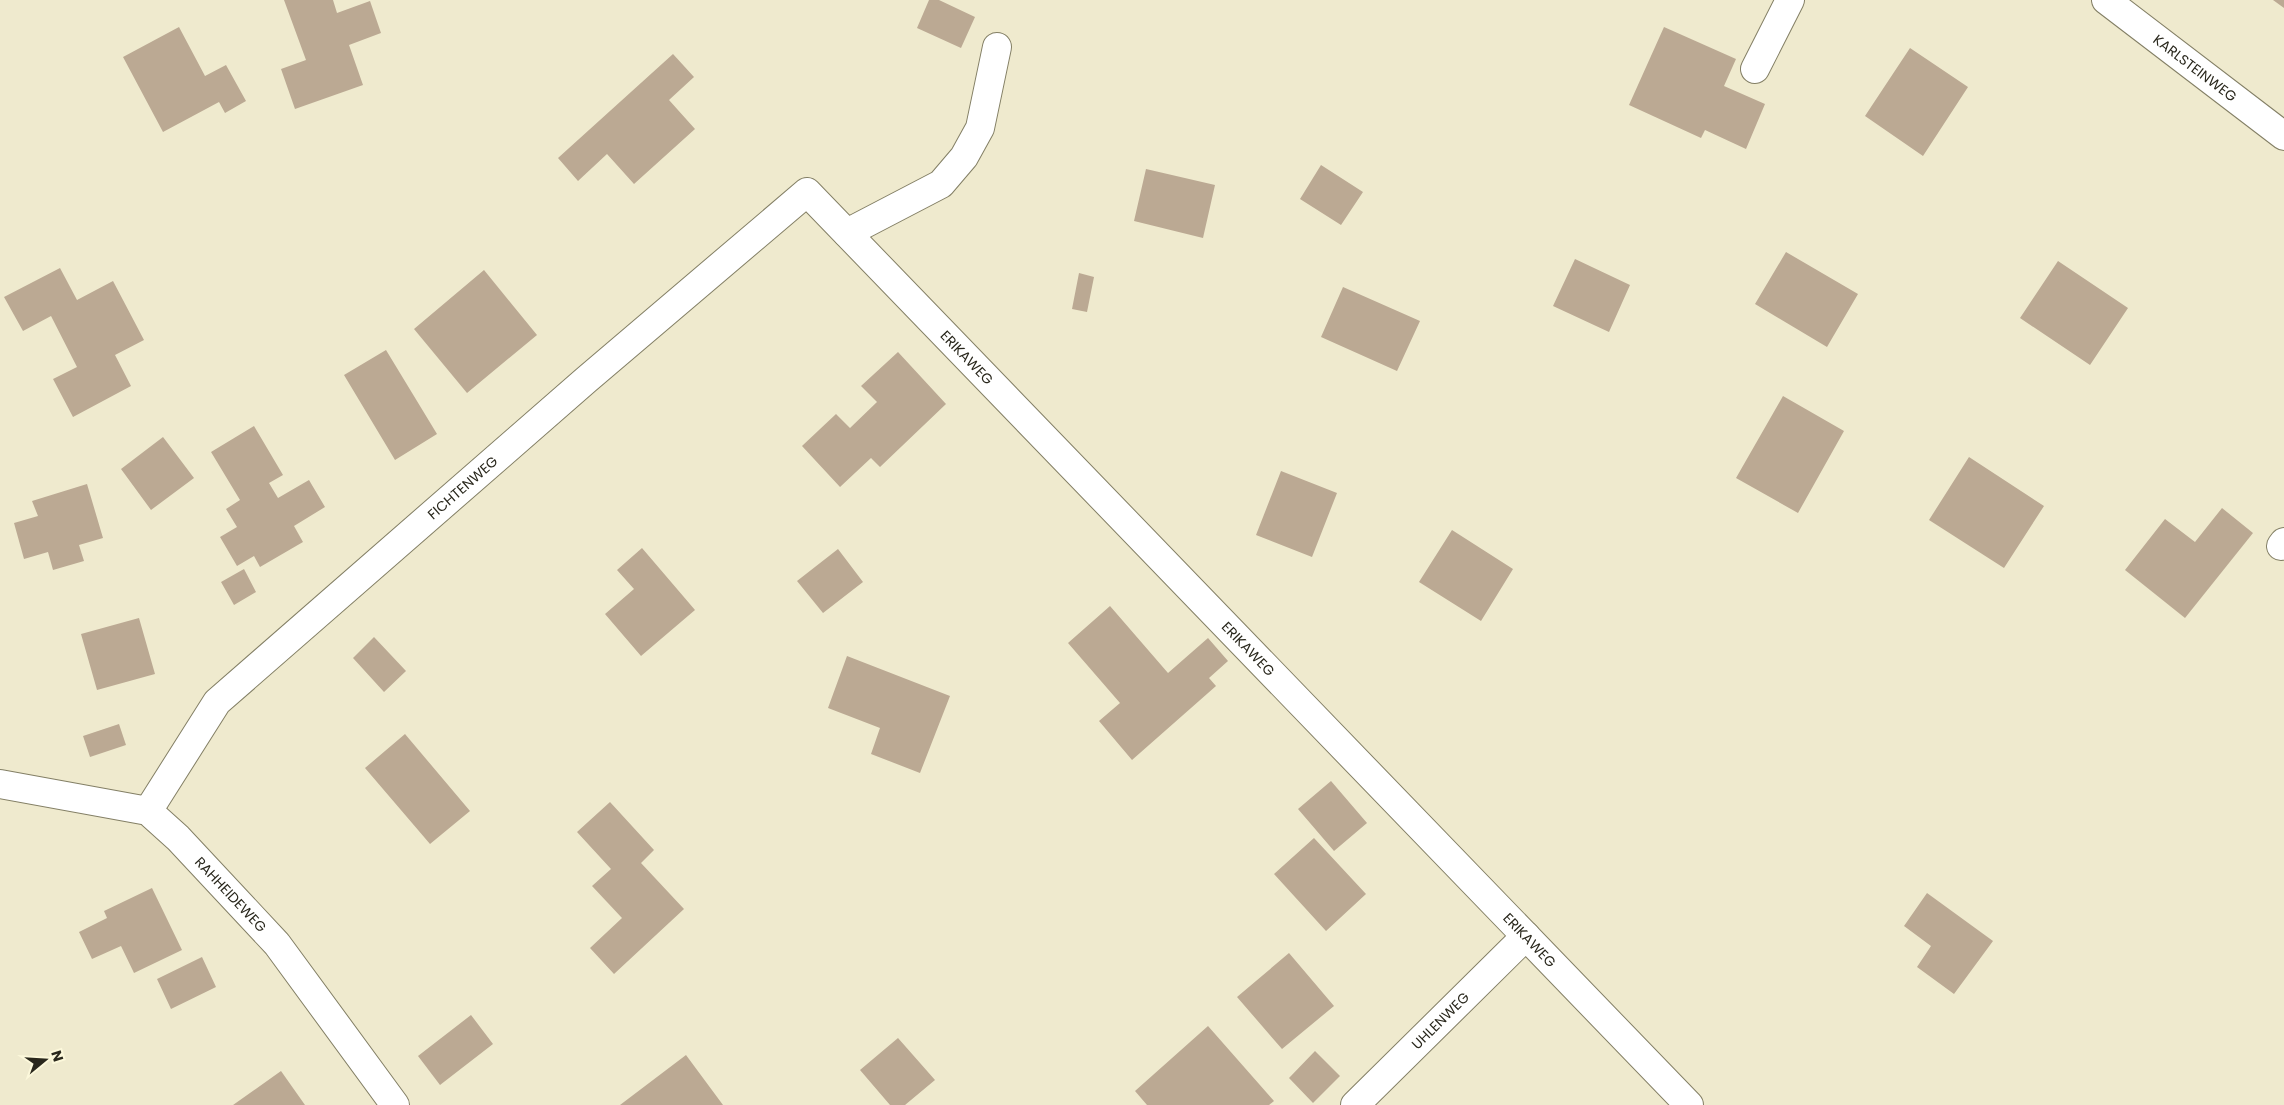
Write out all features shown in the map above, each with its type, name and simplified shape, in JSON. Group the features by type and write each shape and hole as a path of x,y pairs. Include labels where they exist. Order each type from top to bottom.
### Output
{"street":[{"path":"1755,70 1790,0"},
{"name":"KARLSTEINWEG","path":"2106,0 2284,136"},
{"path":"847,233 941,184 964,157 980,128 997,47"},
{"name":"ERIKAWEG","path":"807,192 1689,1105"},
{"name":"FICHTENWEG","path":"148,811 217,702 586,380 807,192"},
{"path":"0,784 148,811"},
{"name":"RAHHEIDEWEG","path":"148,811 178,838 277,944 395,1105"},
{"name":"UHLENWEG","path":"1355,1105 1526,936"}],"building":[{"path":"284,0 333,0 337,13 370,1 381,33 349,45 363,85 295,109 281,69 306,60"},
{"path":"929,0 939,0 975,17 961,48 917,28"},
{"path":"2273,0 2284,0 2284,8"},
{"path":"179,27 205,76 226,65 246,101 225,113 219,102 163,132 123,57"},
{"path":"1664,27 1736,59 1724,86 1765,104 1746,149 1705,130 1701,138 1629,105"},
{"path":"1910,48 1968,87 1923,156 1865,116"},
{"path":"673,54 694,77 669,100 695,129 634,184 607,154 578,181 558,158"},
{"path":"1321,165 1363,192 1341,225 1300,199"},
{"path":"1146,169 1215,185 1203,238 1134,221"},
{"path":"1786,252 1858,294 1827,347 1755,304"},
{"path":"1575,259 1630,285 1609,332 1553,306"},
{"path":"2058,261 2128,308 2090,365 2020,318"},
{"path":"60,268 77,300 113,281 144,340 115,355 131,386 73,417 53,379 77,367 51,316 23,331 4,297"},
{"path":"484,270 537,335 467,393 414,329"},
{"path":"1079,273 1094,277 1087,312 1072,309"},
{"path":"1343,287 1420,321 1397,371 1321,337"},
{"path":"386,350 437,434 395,460 344,375"},
{"path":"898,352 946,404 880,467 871,458 840,487 802,446 836,414 850,428 877,402 861,386"},
{"path":"1783,396 1844,431 1798,513 1736,478"},
{"path":"254,426 283,475 269,483 278,498 309,480 325,507 294,526 303,542 260,567 254,556 237,566 220,537 237,527 226,509 240,500 211,452"},
{"path":"163,437 194,478 151,510 121,469"},
{"path":"1969,457 2044,506 2004,568 1929,520"},
{"path":"1281,471 1337,493 1312,557 1256,535"},
{"path":"87,484 103,538 79,545 84,561 53,570 48,552 24,559 14,523 38,516 32,501"},
{"path":"2222,508 2253,533 2185,618 2125,570 2165,519 2195,542"},
{"path":"1452,530 1513,569 1481,621 1419,582"},
{"path":"642,548 695,610 641,656 605,614 634,589 617,570"},
{"path":"838,549 863,582 823,613 797,581"},
{"path":"244,569 256,592 234,605 221,582"},
{"path":"1110,606 1168,673 1208,638 1228,661 1209,678 1216,686 1132,760 1099,721 1120,703 1068,643"},
{"path":"139,618 155,674 97,690 81,634"},
{"path":"374,637 406,671 384,692 353,658"},
{"path":"847,656 950,696 920,773 871,754 880,728 828,708"},
{"path":"119,724 126,745 90,757 83,736"},
{"path":"405,734 470,811 430,844 365,768"},
{"path":"1331,781 1367,823 1334,851 1298,809"},
{"path":"610,802 654,850 641,863 684,909 614,974 590,948 622,918 592,886 611,869 577,832"},
{"path":"1314,838 1366,894 1326,931 1274,874"},
{"path":"152,888 182,950 134,973 121,946 92,959 79,932 107,918 104,911"},
{"path":"1927,893 1993,941 1954,994 1917,967 1931,946 1904,926"},
{"path":"1289,953 1334,1006 1282,1049 1237,997"},
{"path":"202,957 216,987 171,1009 157,979"},
{"path":"471,1015 493,1044 440,1085 418,1056"},
{"path":"1208,1026 1274,1101 1269,1105 1147,1105 1135,1091"},
{"path":"898,1038 935,1080 905,1105 890,1105 860,1070"},
{"path":"1315,1051 1340,1076 1313,1103 1289,1078"},
{"path":"686,1055 723,1105 620,1105"},
{"path":"281,1071 305,1105 233,1105"}]}
